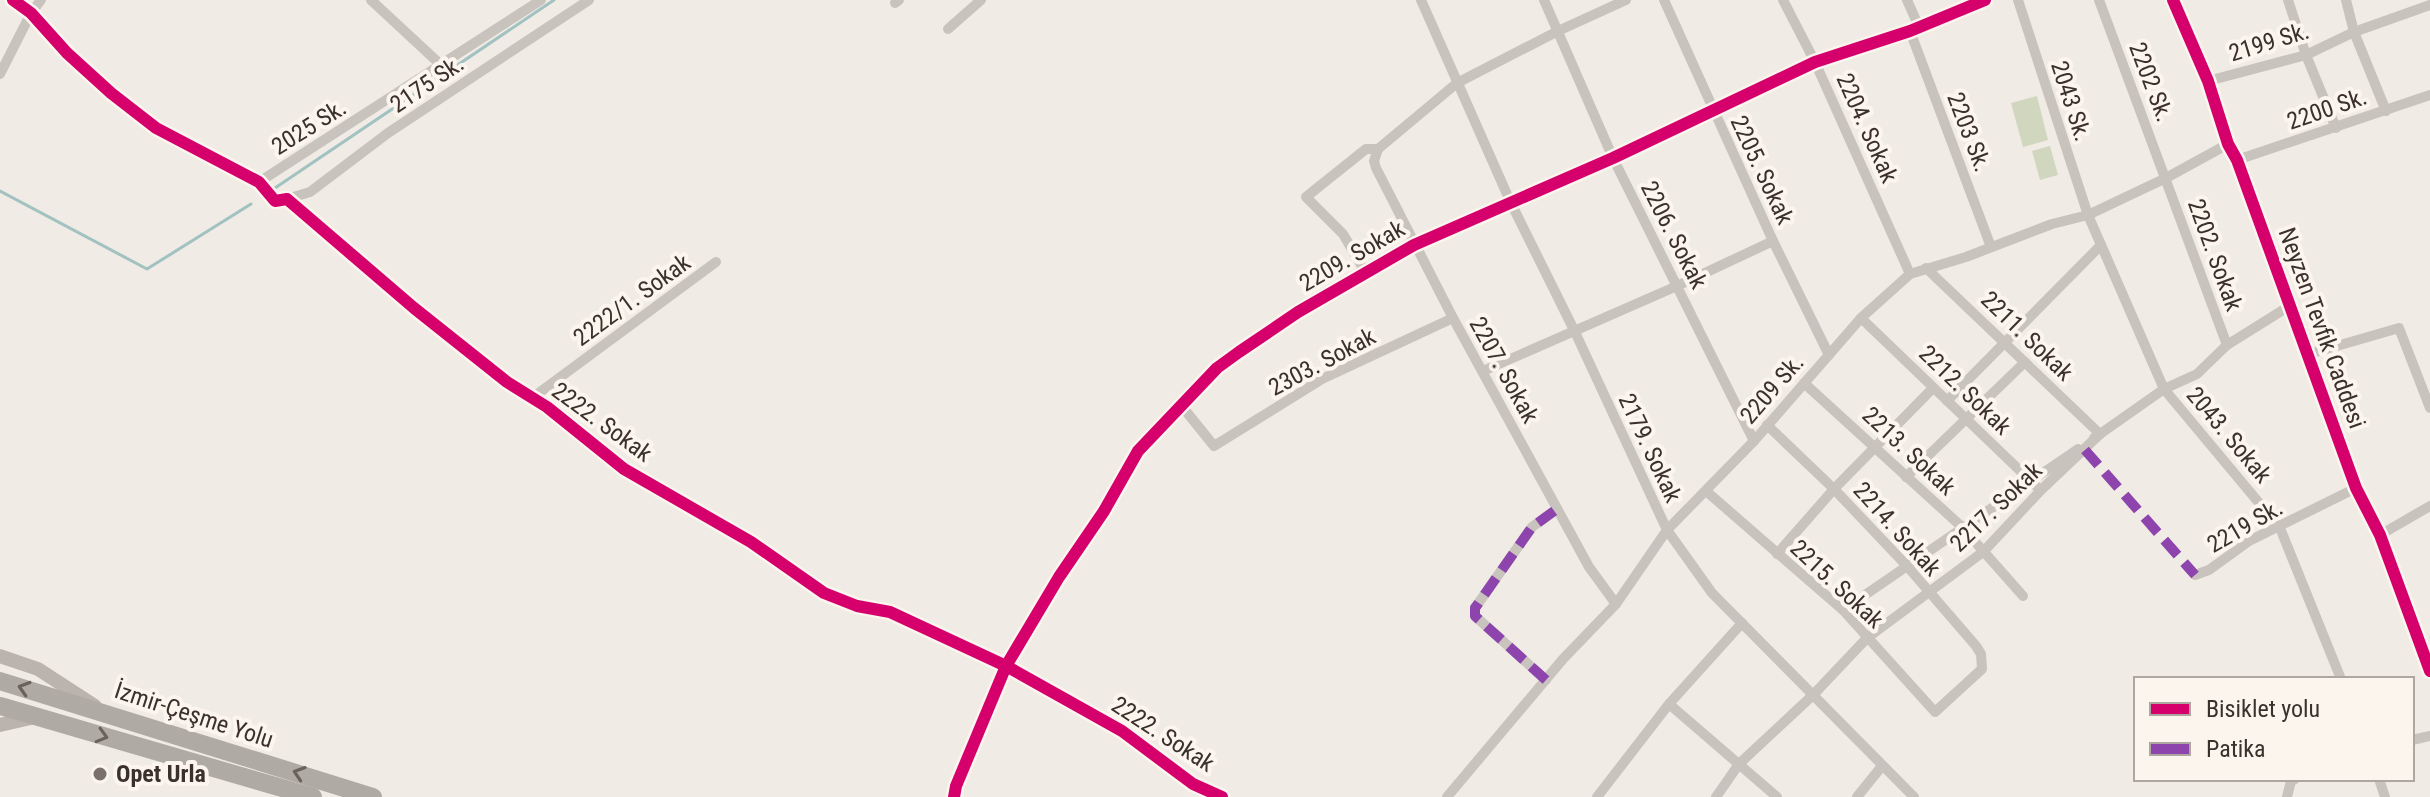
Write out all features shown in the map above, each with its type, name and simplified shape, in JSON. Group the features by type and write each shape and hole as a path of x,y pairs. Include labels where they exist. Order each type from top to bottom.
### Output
{"highway":[{"name":"İzmir-Çeşme Yolu","path":"0,681 373,797"},
{"name":"İzmir-Çeşme Yolu","path":"0,708 313,797"}],"street":[{"name":"2222. Sokak","path":"13,0 31,13 67,53 111,93 156,128 259,182 275,201 287,199 414,308 624,469 751,542 824,593 857,606 890,612 1006,666 1122,731 1193,784 1222,797"},
{"path":"0,74 31,13 41,0"},
{"path":"371,0 441,65"},
{"name":"2025 Sk.","path":"259,182 541,0"},
{"name":"2175 Sk.","path":"287,199 310,192 388,133 589,0"},
{"path":"948,29 981,0"},
{"name":"2179. Sokak","path":"1421,0 1510,201 1667,530 1712,593 1914,797"},
{"name":"2206. Sokak","path":"1544,0 1613,158 1754,441"},
{"path":"1366,273 1343,234 1306,197 1366,149 1378,149 1457,83 1626,0"},
{"name":"2205. Sokak","path":"1664,0 1773,241 1829,355"},
{"name":"2204. Sokak","path":"1783,0 1815,62 1910,274"},
{"name":"2203 Sk.","path":"1907,0 1914,29 1991,247"},
{"name":"2209. Sokak","path":"954,797 1006,666 1059,577 1104,511 1138,451 1217,368 1298,312 1414,245 1613,158 1815,62 1914,29 1985,0"},
{"name":"2043 Sk.","path":"2018,0 2088,215"},
{"name":"2202 Sk.","path":"2099,0 2166,178"},
{"name":"Neyzen Tevfik Caddesi","path":"2173,0 2208,81 2228,144 2237,160 2291,305 2356,488 2380,535 2430,671"},
{"path":"2288,0 2306,55 2336,128"},
{"path":"2346,0 2354,32 2386,111"},
{"name":"2199 Sk.","path":"2208,81 2306,55 2354,32 2430,5"},
{"name":"2200 Sk.","path":"2237,160 2430,95"},
{"name":"2209 Sk.","path":"1447,797 1546,680 1616,604 1667,530 1754,441 1861,318 1910,274 2052,224 2088,215 2228,144"},
{"name":"2207. Sokak","path":"1378,149 1374,161 1376,168 1414,245 1589,567 1616,604"},
{"name":"2202. Sokak","path":"2166,178 2227,345"},
{"name":"2043. Sokak","path":"2088,215 2164,389 2280,528 2340,677"},
{"path":"1483,371 1773,241"},
{"path":"1947,401 2101,245"},
{"name":"2222/1. Sokak","path":"532,398 716,262"},
{"name":"2211. Sokak","path":"1926,268 2100,434"},
{"name":"2217. Sokak","path":"1716,797 1739,764 1813,695 1867,638 1983,552 2041,490 2100,434 2164,389 2197,374 2227,345 2291,305"},
{"name":"2303. Sokak","path":"1181,405 1214,446 1322,379 1453,318"},
{"name":"2212. Sokak","path":"1861,318 2041,490"},
{"path":"2309,354 2399,328 2430,408"},
{"path":"1906,477 2025,362"},
{"name":"2213. Sokak","path":"1804,383 1962,527 2023,596"},
{"path":"1777,554 1834,489 1933,388"},
{"name":"2214. Sokak","path":"1767,425 1834,489 1907,566 1981,654 1982,669 1935,712"},
{"path":"1843,610 2100,434"},
{"name":"2219 Sk.","path":"2195,575 2209,570 2249,541 2356,488"},
{"name":"2215. Sokak","path":"1706,491 1843,610 1935,712"},
{"path":"2380,535 2430,506"},
{"path":"1546,680 1475,616 1475,608 1532,527 1557,509"},
{"path":"1597,797 1669,704 1742,623"},
{"path":"0,656 38,669 106,712"},
{"path":"1669,704 1777,797"},
{"path":"0,725 35,717"},
{"path":"1857,797 1882,766"}],"green space":[{"path":"2037,96 2048,140 2023,147 2011,103"},
{"path":"2050,146 2058,175 2040,180 2032,151"}],"waterway":[{"path":"275,188 554,0"},
{"path":"0,191 147,269 251,204"}],"marked path":[{"path":"2085,450 2195,575"},
{"path":"1546,680 1475,616 1475,608 1532,527 1557,509"}],"cycle path":[{"path":"13,0 31,13 67,53 111,93 156,128 259,182 275,201 287,199 414,308 624,469 751,542 824,593 857,606 890,612 1006,666 1122,731 1193,784 1222,797"},
{"path":"954,797 1006,666 1059,577 1104,511 1138,451 1217,368 1298,312 1414,245 1613,158 1815,62 1910,31 1985,0"},
{"path":"2173,0 2208,81 2228,144 2237,160 2356,488 2380,535 2430,671"}],"place":[{"name":"Opet Urla","path":"100,774"}]}
